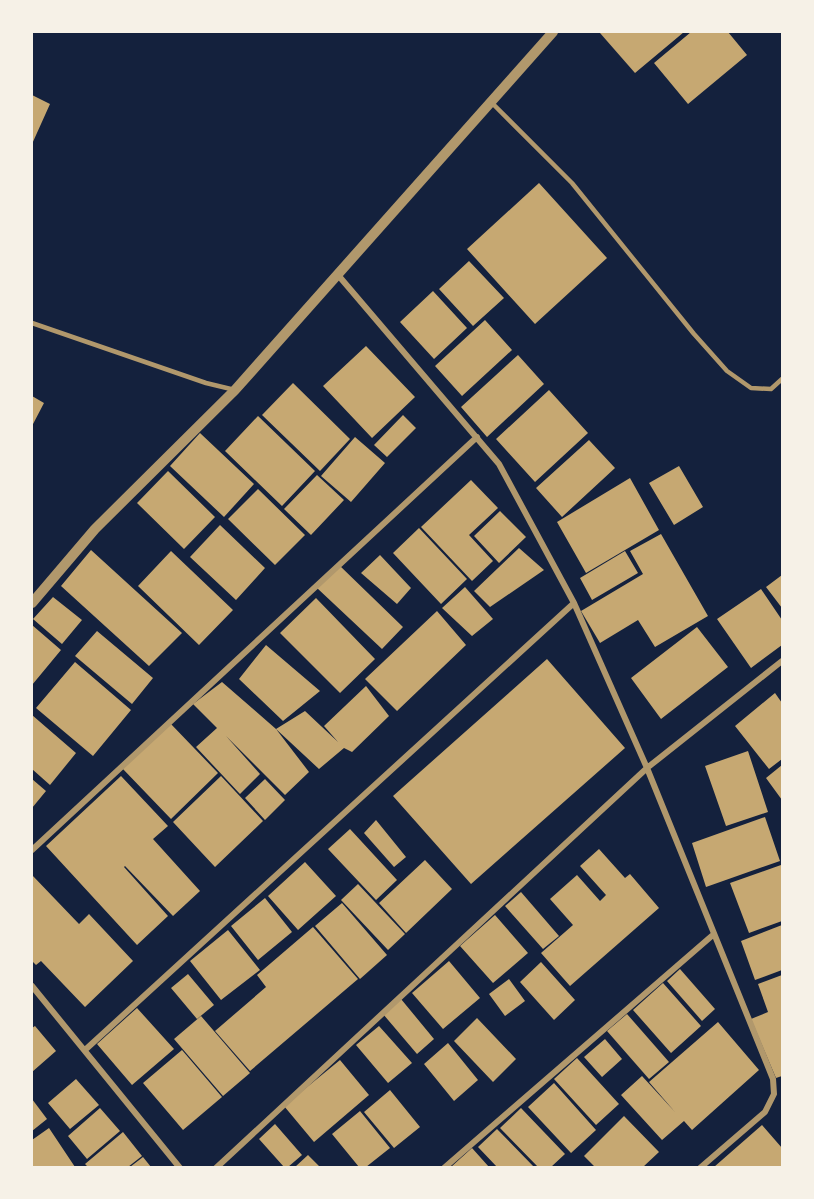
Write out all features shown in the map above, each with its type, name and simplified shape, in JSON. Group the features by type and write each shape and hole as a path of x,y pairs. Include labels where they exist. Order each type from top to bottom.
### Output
{"street":[{"path":"32,603 95,530 235,390 553,32"},
{"path":"338,275 499,464 573,603 647,768 773,1079 774,1094 765,1112 700,1167"},
{"path":"32,850 477,437"},
{"path":"85,1050 573,603"},
{"path":"216,1167 647,768 783,661"},
{"path":"444,1167 714,934"},
{"path":"32,986 180,1167"}],"lane":[{"path":"491,102 572,183 694,334 727,371 751,388 771,388 783,380"},
{"path":"32,322 206,383 235,390"}],"building":[{"path":"684,32 635,73 600,33"},
{"path":"691,32 728,32 747,55 688,104 654,63"},
{"path":"32,95 50,104 32,144"},
{"path":"539,183 607,258 535,324 467,249"},
{"path":"469,261 504,298 473,326 439,289"},
{"path":"433,291 467,328 434,359 400,322"},
{"path":"485,320 512,350 462,396 435,366"},
{"path":"366,346 415,397 372,438 323,386"},
{"path":"518,355 544,384 487,437 461,407"},
{"path":"293,383 350,439 320,471 262,415"},
{"path":"549,390 588,433 535,482 496,439"},
{"path":"32,396 44,403 32,426"},
{"path":"403,415 416,428 387,457 374,445"},
{"path":"258,416 315,471 282,506 225,451"},
{"path":"200,433 254,484 224,517 170,466"},
{"path":"355,437 385,463 351,502 321,476"},
{"path":"589,440 615,468 562,517 536,488"},
{"path":"679,466 703,507 674,525 649,483"},
{"path":"168,471 215,517 184,549 137,503"},
{"path":"317,475 344,500 311,535 284,509"},
{"path":"630,478 659,530 586,573 557,522"},
{"path":"471,480 498,508 469,535 493,561 472,581 421,527"},
{"path":"258,489 305,535 275,565 228,519"},
{"path":"500,511 526,537 499,563 474,536"},
{"path":"220,525 265,568 236,600 190,557"},
{"path":"419,528 467,579 441,604 393,553"},
{"path":"661,534 708,616 655,647 638,620 600,643 581,611 643,574 630,551"},
{"path":"519,548 544,570 490,607 474,591"},
{"path":"91,550 182,633 149,666 61,586"},
{"path":"171,551 233,610 199,645 138,586"},
{"path":"625,551 638,573 592,600 580,578"},
{"path":"380,555 411,588 397,604 361,573"},
{"path":"339,565 403,627 382,649 317,588"},
{"path":"782,575 782,608 766,587"},
{"path":"465,587 493,619 472,636 442,608"},
{"path":"761,589 782,620 782,645 751,668 717,619"},
{"path":"53,597 82,620 62,644 33,619"},
{"path":"316,598 375,659 340,693 280,633"},
{"path":"437,611 466,645 397,711 365,679"},
{"path":"32,625 61,650 32,685"},
{"path":"697,627 728,667 661,719 631,678"},
{"path":"97,631 153,678 132,704 75,656"},
{"path":"266,645 320,691 283,721 239,679"},
{"path":"547,659 625,748 471,884 393,796"},
{"path":"75,662 131,710 93,756 36,708"},
{"path":"222,682 276,729 309,772 285,795 226,736 260,774 240,794 196,747 217,728 193,704"},
{"path":"366,686 389,716 352,752 344,748 319,769 276,729 305,711 338,742 324,726"},
{"path":"775,693 782,703 782,759 769,769 735,726"},
{"path":"32,715 76,753 50,785 32,769"},
{"path":"170,723 218,773 171,819 122,768"},
{"path":"748,751 768,812 726,826 705,766"},
{"path":"782,765 782,800 766,778"},
{"path":"121,776 168,826 153,839 200,891 173,916 125,866 168,916 137,945 46,846"},
{"path":"221,776 263,821 215,867 173,822"},
{"path":"32,779 46,791 32,808"},
{"path":"265,779 285,800 265,820 245,798"},
{"path":"765,817 780,861 706,887 692,843"},
{"path":"376,820 406,857 394,867 364,833"},
{"path":"350,829 397,880 376,900 328,849"},
{"path":"599,849 625,878 630,874 659,908 570,986 541,953 573,925 550,899 577,875 600,901 606,895 580,866"},
{"path":"425,860 452,889 406,933 379,903"},
{"path":"305,862 336,896 298,930 268,896"},
{"path":"781,865 782,921 749,933 730,883"},
{"path":"32,875 79,924 89,914 133,961 85,1007 41,961 36,965 32,961"},
{"path":"358,884 405,934 388,950 341,900"},
{"path":"521,892 559,936 543,949 505,906"},
{"path":"265,898 292,932 258,960 231,926"},
{"path":"342,903 387,955 360,979 315,926"},
{"path":"495,915 528,953 493,983 460,946"},
{"path":"782,925 782,970 755,980 741,941"},
{"path":"313,927 358,979 250,1071 215,1031 266,987 257,975"},
{"path":"228,930 260,970 221,1000 190,961"},
{"path":"449,961 480,998 443,1029 412,993"},
{"path":"541,962 575,1000 554,1020 520,982"},
{"path":"680,969 715,1009 702,1021 667,981"},
{"path":"188,974 214,1005 197,1019 171,988"},
{"path":"782,975 782,1076 776,1078 751,1019 768,1012 758,984"},
{"path":"509,979 525,1001 505,1016 489,994"},
{"path":"663,983 701,1026 671,1053 633,1010"},
{"path":"401,999 434,1039 417,1054 383,1014"},
{"path":"137,1008 174,1049 132,1085 97,1044"},
{"path":"627,1014 669,1062 649,1079 607,1031"},
{"path":"201,1016 250,1073 223,1096 174,1039"},
{"path":"477,1018 516,1059 493,1082 454,1041"},
{"path":"718,1022 759,1070 692,1130 684,1121 662,1140 621,1095 642,1076 675,1112 649,1082"},
{"path":"35,1026 56,1051 32,1072 32,1028"},
{"path":"379,1026 412,1063 388,1083 356,1045"},
{"path":"605,1039 622,1059 602,1077 584,1057"},
{"path":"448,1043 478,1080 454,1101 424,1064"},
{"path":"182,1050 222,1097 183,1130 143,1083"},
{"path":"577,1058 619,1104 596,1125 554,1079"},
{"path":"340,1060 369,1095 314,1142 284,1106"},
{"path":"76,1079 99,1105 70,1129 48,1103"},
{"path":"554,1083 596,1130 571,1153 528,1107"},
{"path":"390,1090 420,1127 394,1148 364,1112"},
{"path":"32,1099 47,1119 32,1131"},
{"path":"100,1108 120,1131 87,1159 68,1136"},
{"path":"521,1108 565,1154 551,1167 538,1167 500,1128"},
{"path":"360,1111 390,1148 366,1167 359,1167 332,1134"},
{"path":"624,1116 659,1152 643,1167 595,1167 584,1156"},
{"path":"275,1124 302,1155 288,1167 284,1167 259,1139"},
{"path":"762,1125 782,1148 782,1167 714,1167"},
{"path":"49,1128 75,1167 32,1167 32,1140"},
{"path":"497,1129 534,1167 497,1167 478,1147"},
{"path":"123,1132 142,1156 128,1167 88,1167 85,1164"},
{"path":"472,1148 489,1167 451,1167"},
{"path":"308,1155 320,1167 295,1167"},
{"path":"143,1157 151,1167 130,1167"}]}
